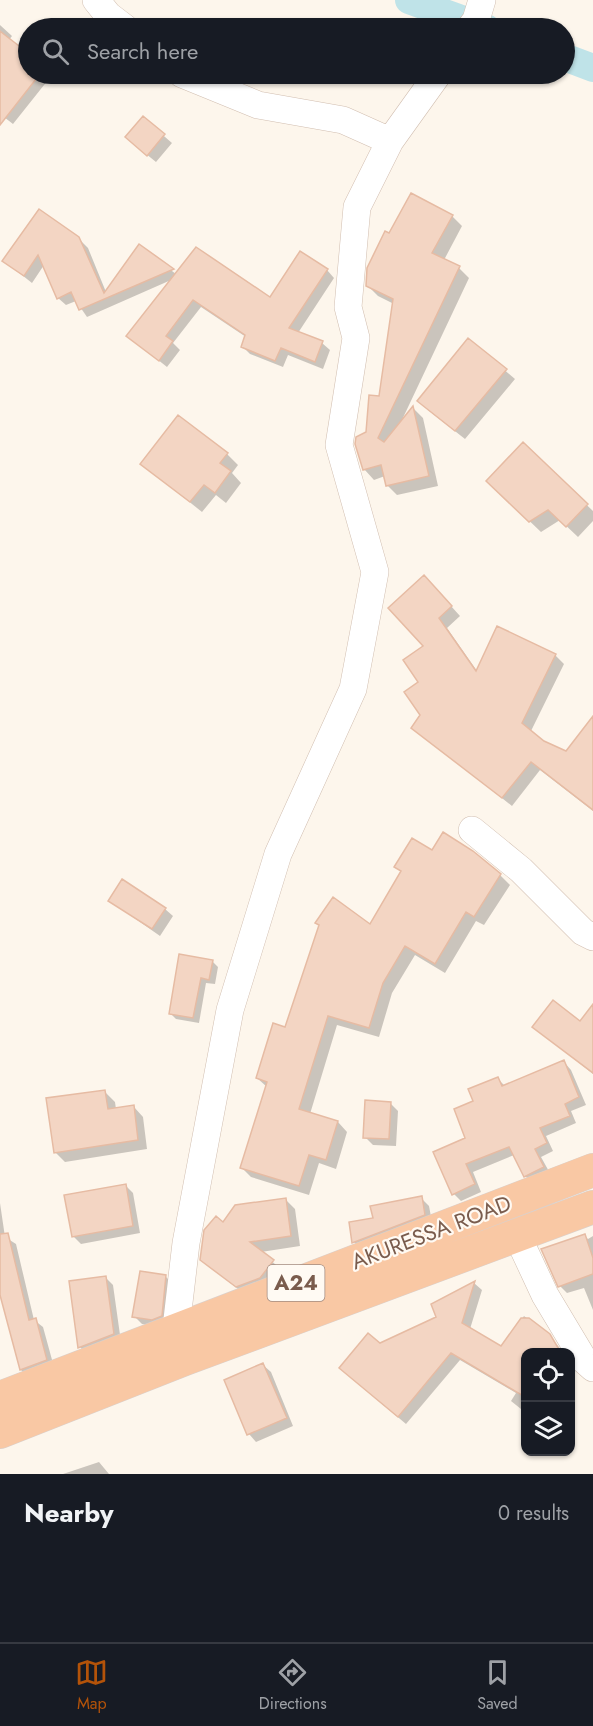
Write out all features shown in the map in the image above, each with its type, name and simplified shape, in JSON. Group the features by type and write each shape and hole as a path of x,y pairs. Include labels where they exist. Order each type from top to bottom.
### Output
{"highway":[{"name":"AKURESSA ROAD","path":"0,1398 176,1328 593,1170"},
{"name":"AKURESSA ROAD","path":"0,1432 185,1359 593,1207"}],"street":[{"path":"96,0 115,18"},
{"path":"477,18 482,0"},
{"path":"207,84 258,105 343,120 390,141"},
{"path":"185,1359 176,1328 186,1243 230,1010 278,854 353,689 375,572 339,445 356,338 348,307 357,207 390,141 431,84"},
{"path":"472,830 521,870 583,932 593,937"},
{"path":"517,1235 545,1295 584,1360 593,1368"}],"building":[{"path":"0,31 18,45 18,84 32,84 0,125"},
{"path":"143,116 165,134 147,156 125,137"},
{"path":"411,193 453,215 432,253 460,266 378,438 384,442 413,406 429,476 386,486 381,465 363,470 355,444 356,437 366,432 369,395 379,396 393,299 366,286 367,268 385,231 389,233"},
{"path":"39,209 79,237 104,293 139,244 174,269 79,310 71,292 57,299 38,255 24,276 2,261"},
{"path":"196,247 270,297 300,251 328,269 289,328 323,341 315,362 281,348 275,361 241,347 245,335 193,300 166,336 173,341 159,361 126,336"},
{"path":"468,338 507,369 455,431 417,401"},
{"path":"178,415 228,453 220,463 231,471 215,493 204,485 190,502 140,464"},
{"path":"523,442 588,504 566,527 548,510 529,522 486,481"},
{"path":"424,575 452,606 439,618 476,671 497,626 556,654 522,723 544,741 566,751 593,716 593,810 531,762 502,798 411,728 420,715 404,692 418,682 403,660 423,646 388,608"},
{"path":"443,832 473,851 501,874 474,917 466,912 435,964 405,946 383,983 369,1028 328,1016 299,1109 338,1121 326,1160 309,1155 299,1186 240,1168 267,1082 256,1078 273,1023 285,1027 319,925 315,923 333,897 370,924 401,871 394,867 412,838 432,850"},
{"path":"122,879 166,908 152,929 108,901"},
{"path":"179,954 213,960 209,980 201,978 193,1018 169,1014"},
{"path":"553,1000 580,1021 593,1004 593,1073 532,1027"},
{"path":"564,1060 579,1097 565,1104 570,1116 540,1128 547,1143 535,1149 544,1167 524,1177 509,1147 466,1164 475,1184 452,1195 433,1152 465,1138 454,1109 473,1101 468,1089 498,1077 502,1086"},
{"path":"105,1090 108,1109 134,1105 138,1140 54,1153 46,1098"},
{"path":"365,1100 391,1102 389,1139 363,1138"},
{"path":"126,1184 133,1226 72,1237 64,1195"},
{"path":"422,1196 425,1215 352,1243 349,1222 373,1218 370,1206"},
{"path":"286,1198 291,1236 250,1242 274,1260 260,1278 236,1287 200,1260 204,1230 216,1216 223,1222 235,1205"},
{"path":"8,1233 29,1320 36,1318 47,1360 20,1370 0,1295 0,1234"},
{"path":"585,1234 593,1258 593,1274 558,1287 541,1249"},
{"path":"140,1271 166,1275 162,1316 152,1320 132,1317"},
{"path":"106,1276 114,1334 78,1348 69,1281"},
{"path":"475,1281 462,1323 501,1346 521,1318 529,1318 550,1334 558,1348 521,1348 521,1395 451,1353 398,1417 339,1368 368,1333 380,1343 436,1317 431,1304"},
{"path":"263,1363 287,1418 247,1435 224,1380"}],"waterway":[{"path":"409,0 458,18"},
{"path":"575,61 593,68"}]}
